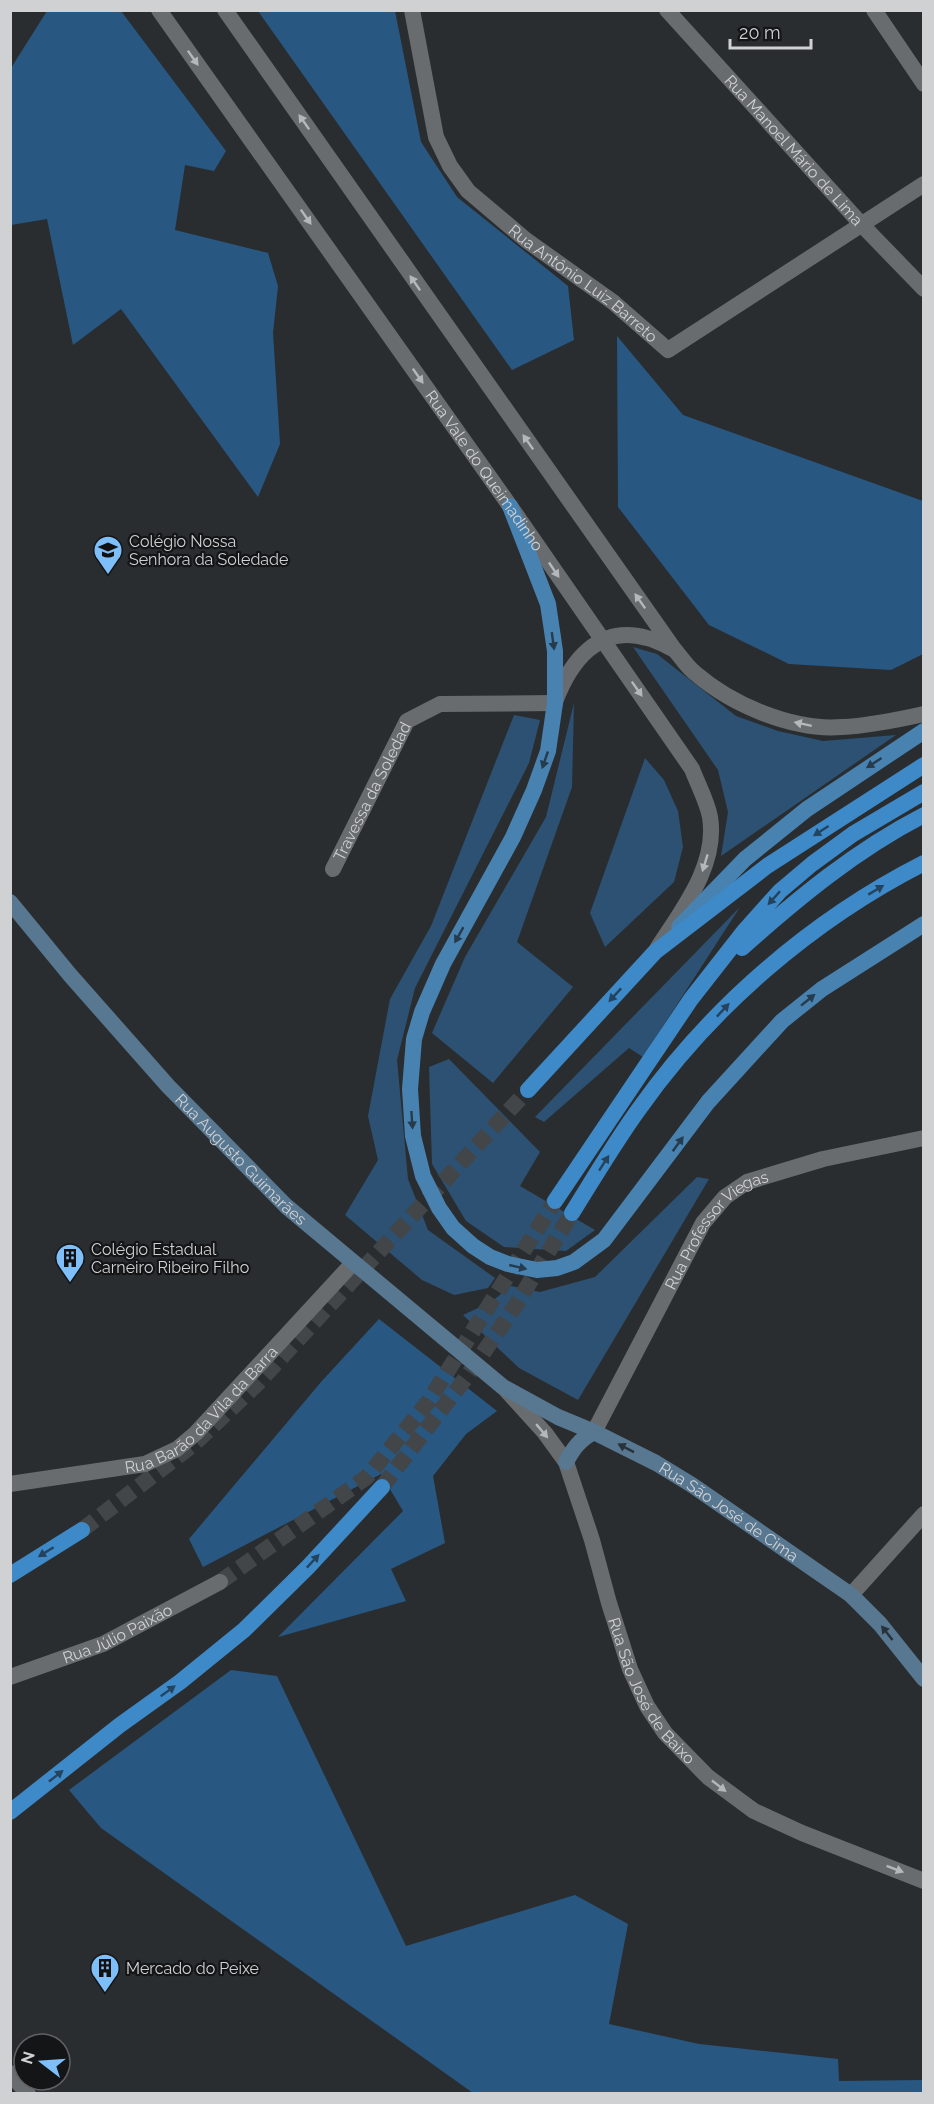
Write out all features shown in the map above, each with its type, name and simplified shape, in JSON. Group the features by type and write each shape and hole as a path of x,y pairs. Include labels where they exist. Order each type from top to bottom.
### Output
{"highway":[{"path":"528,1090 655,952 767,866 924,765"},
{"path":"555,1201 691,999 745,930 780,891 853,834 924,792"},
{"path":"714,972 813,886 924,815"},
{"path":"572,1213 639,1109 678,1059 735,997 845,909 924,863"},
{"path":"10,1812 244,1630 308,1567 382,1487"},
{"path":"10,1575 82,1530"}],"main road":[{"path":"510,506 548,604 555,651 555,703 548,751 534,790 513,837 443,964 422,1012 414,1039 410,1089 413,1136 423,1176 439,1208 453,1228 473,1246 490,1257 523,1268 537,1270 557,1268 574,1262 604,1240 708,1102 782,1021 822,989 924,924"},
{"path":"655,952 745,859 807,809 924,731"},
{"name":"Rua Augusto Guimarães","path":"10,902 70,975 168,1086 286,1206 503,1387"},
{"name":"Rua São José de Cima","path":"503,1387 558,1417 656,1463 692,1485 851,1595 880,1624 924,1679"},
{"path":"566,1462 584,1437 594,1432"}],"street":[{"name":"Rua Vale do Queimadinho","path":"159,10 510,506 692,769 710,818 710,840 705,865 694,891 655,952"},
{"path":"225,10 674,649 694,672 746,707 808,725 840,728 924,714"},
{"name":"Rua Antônio Luiz Barreto","path":"412,10 436,137 450,166 468,191 526,240 613,302 668,350 924,184"},
{"name":"Rua Manoel Mário de Lima","path":"667,10 862,225 924,288"},
{"path":"874,10 924,84"},
{"path":"555,703 576,661 589,648 603,641 617,635 632,635 648,638 674,649"},
{"name":"Travessa da Soledad","path":"333,869 407,721 440,704 555,703"},
{"name":"Rua Professor Viegas","path":"594,1432 703,1223 725,1197 747,1182 812,1162 924,1138"},
{"name":"Rua Barão da Vila da Barra","path":"10,1484 145,1464 177,1449 196,1433 353,1263"},
{"name":"Rua São José de Baixo","path":"503,1387 544,1433 566,1462 630,1669 647,1706 665,1733 708,1777 754,1811 802,1833 922,1876"},
{"path":"851,1595 924,1514"},
{"name":"Rua Júlio Paixão","path":"10,1677 104,1644 220,1582"},
{"path":"10,2073 28,2094"}],"shaded area":[{"path":"47,11 121,11 226,151 214,171 185,165 175,230 268,253 278,286 273,333 280,444 258,497 121,309 73,345 47,219 11,225 11,68"},
{"path":"258,11 395,11 421,142 457,197 568,286 574,340 512,370"},
{"path":"617,336 683,415 923,501 923,654 891,670 789,664 709,625 618,507"},
{"path":"633,647 657,654 736,716 778,731 823,741 896,735 721,856 728,812 718,770"},
{"path":"574,703 572,787 517,942 573,987 493,1083 432,1033 465,957 546,817"},
{"path":"514,715 540,720 529,763 415,988 397,1060 408,1179 428,1230 495,1278 488,1288 454,1295 422,1280 345,1215 378,1160 368,1116 390,999 431,926"},
{"path":"645,758 664,780 678,811 683,847 674,882 605,947 590,913"},
{"path":"740,907 643,1057 629,1048 544,1122 535,1117"},
{"path":"449,1059 540,1152 520,1186 595,1230 566,1251 504,1247 466,1221 432,1164 429,1067"},
{"path":"697,1177 709,1179 578,1400 519,1368 463,1315 491,1302 511,1286 540,1292 595,1277"},
{"path":"379,1319 497,1411 466,1434 433,1476 445,1543 391,1569 406,1601 278,1637 403,1511 381,1474 203,1567 189,1539 321,1382"},
{"path":"231,1670 277,1676 406,1946 575,1895 628,1924 609,2024 699,2044 838,2059 839,2081 923,2080 923,2093 473,2093 101,1828 69,1790"}],"tunnel":[{"path":"82,1530 194,1444 257,1384 528,1090"},
{"path":"220,1582 367,1477 428,1402 555,1201"},
{"path":"382,1487 468,1375 516,1305 572,1213"}],"place":[{"name":"Colégio Nossa Senhora da Soledade","path":"108,576"},
{"name":"Colégio Estadual Carneiro Ribeiro Filho","path":"70,1284"},
{"name":"Mercado do Peixe","path":"105,1994"}]}
